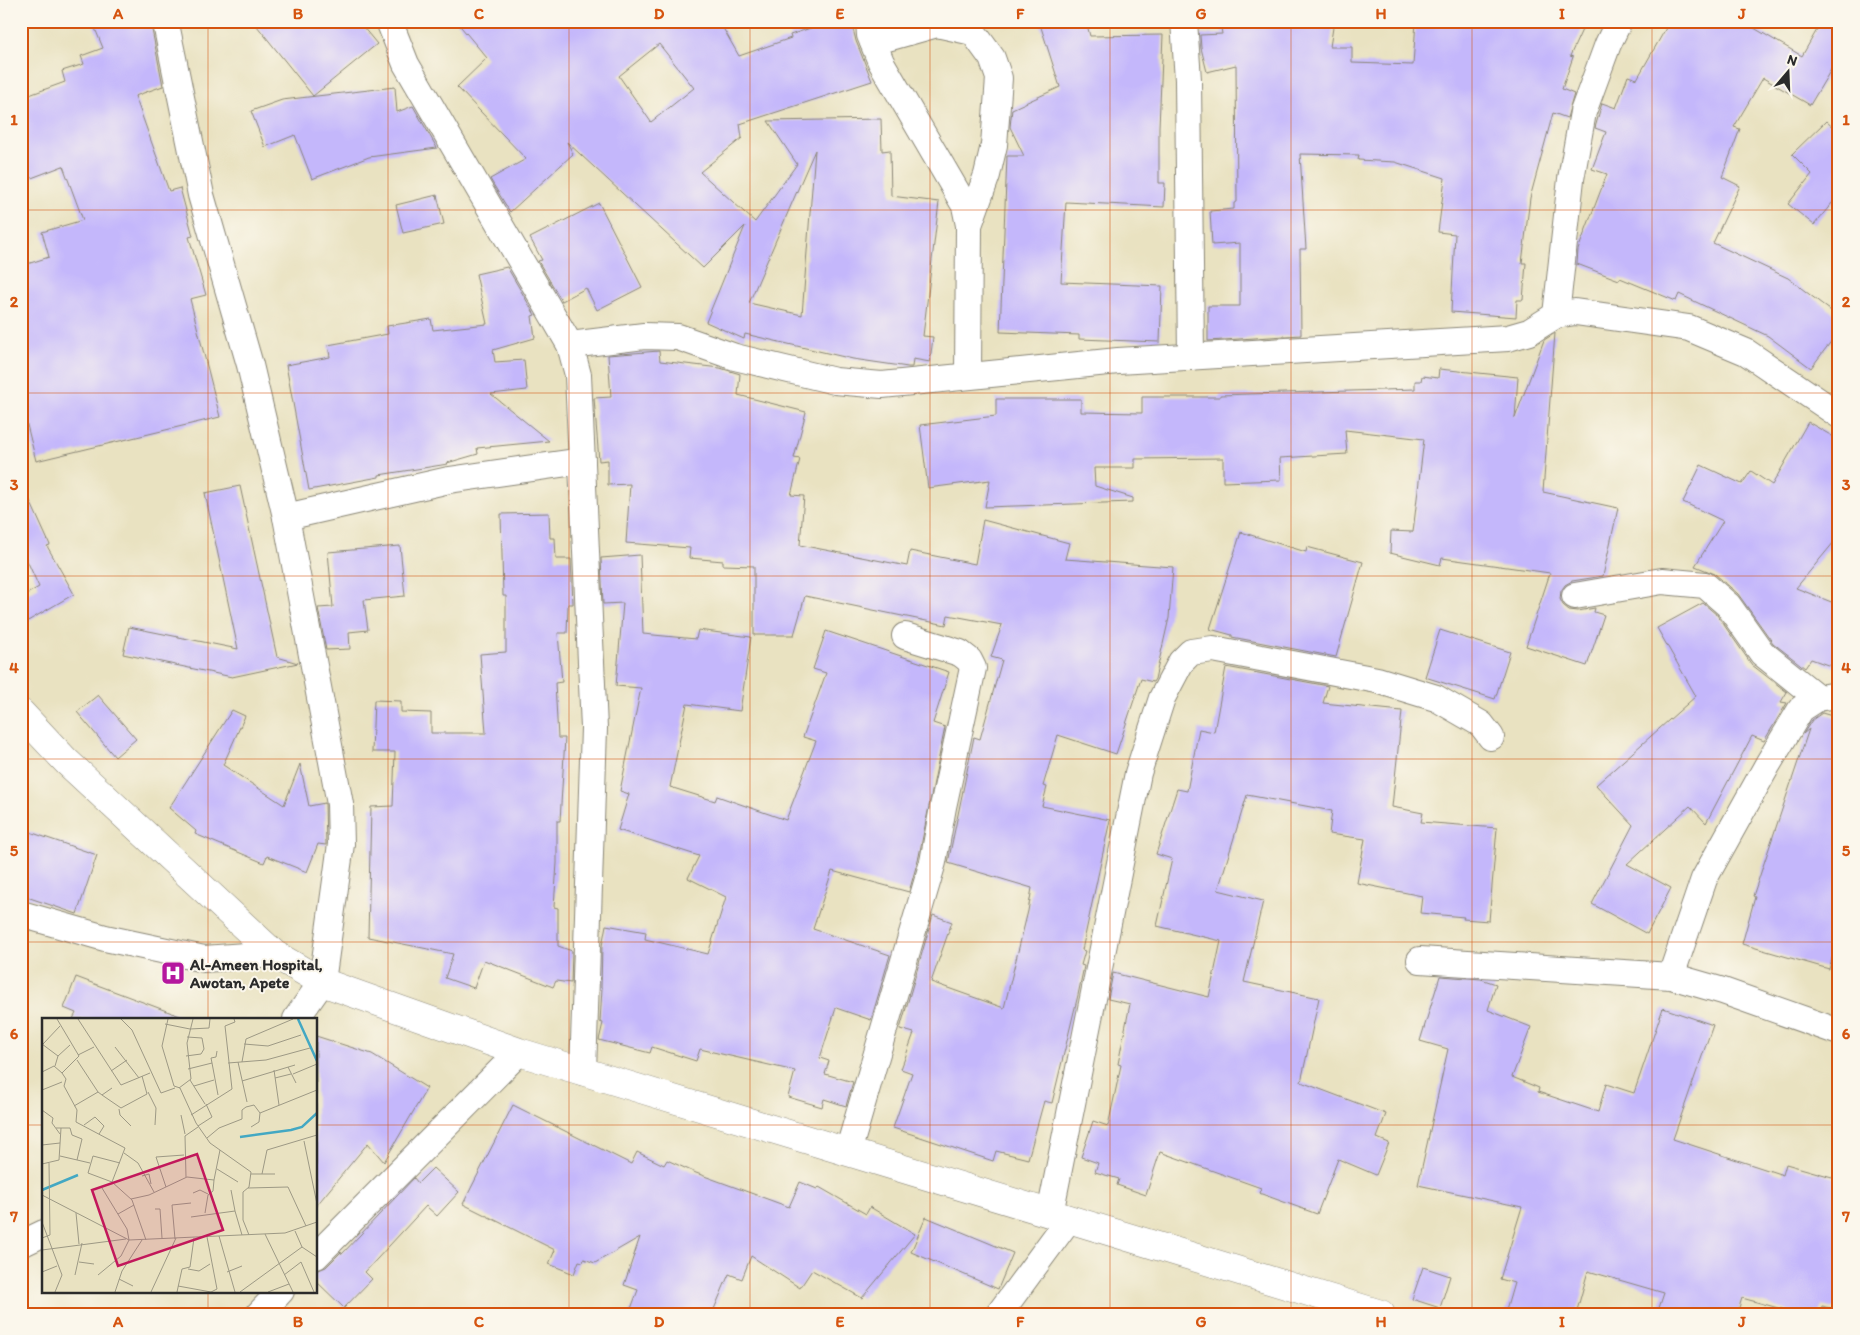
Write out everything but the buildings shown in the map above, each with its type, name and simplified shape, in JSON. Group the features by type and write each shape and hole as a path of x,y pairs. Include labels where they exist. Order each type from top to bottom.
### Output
{"main road":[{"path":"21,713 66,761 274,954 322,982 519,1052 1060,1216 1364,1312"}],"street":[{"path":"389,21 406,64 570,345 578,375 594,728 583,1072"},
{"path":"1184,21 1188,80 1191,357"},
{"path":"1556,315 1571,179 1583,112 1608,44 1619,21"},
{"path":"166,24 201,195 250,365 286,517 340,804 341,844 322,982 297,1018"},
{"path":"968,376 969,225 965,206 881,62 871,32 937,24 973,32 992,58 999,78 994,145 987,175 969,225"},
{"path":"570,345 644,336 678,337 735,357 835,381 882,385 1118,361 1508,338 1529,332 1556,315 1575,312 1689,328 1746,352 1839,415"},
{"path":"286,517 449,480 582,461"},
{"path":"1575,596 1662,581 1705,585 1728,605 1762,652 1828,696"},
{"path":"848,1152 933,862 973,668 969,660 960,653 906,636"},
{"path":"999,1314 1060,1216 1138,773 1162,698 1181,662 1191,652 1212,649 1377,680 1436,698 1481,724 1491,737"},
{"path":"1671,976 1704,879 1768,764 1801,709 1828,696"},
{"path":"21,914 105,938 204,959 274,954"},
{"path":"1420,960 1671,976 1839,1032"},
{"path":"318,1254 519,1052"},
{"path":"21,1244 42,1234"},
{"path":"259,1314 280,1292"}],"place":[{"name":"Al-Ameen Hospital, Awotan, Apete","path":"173,973"}]}
